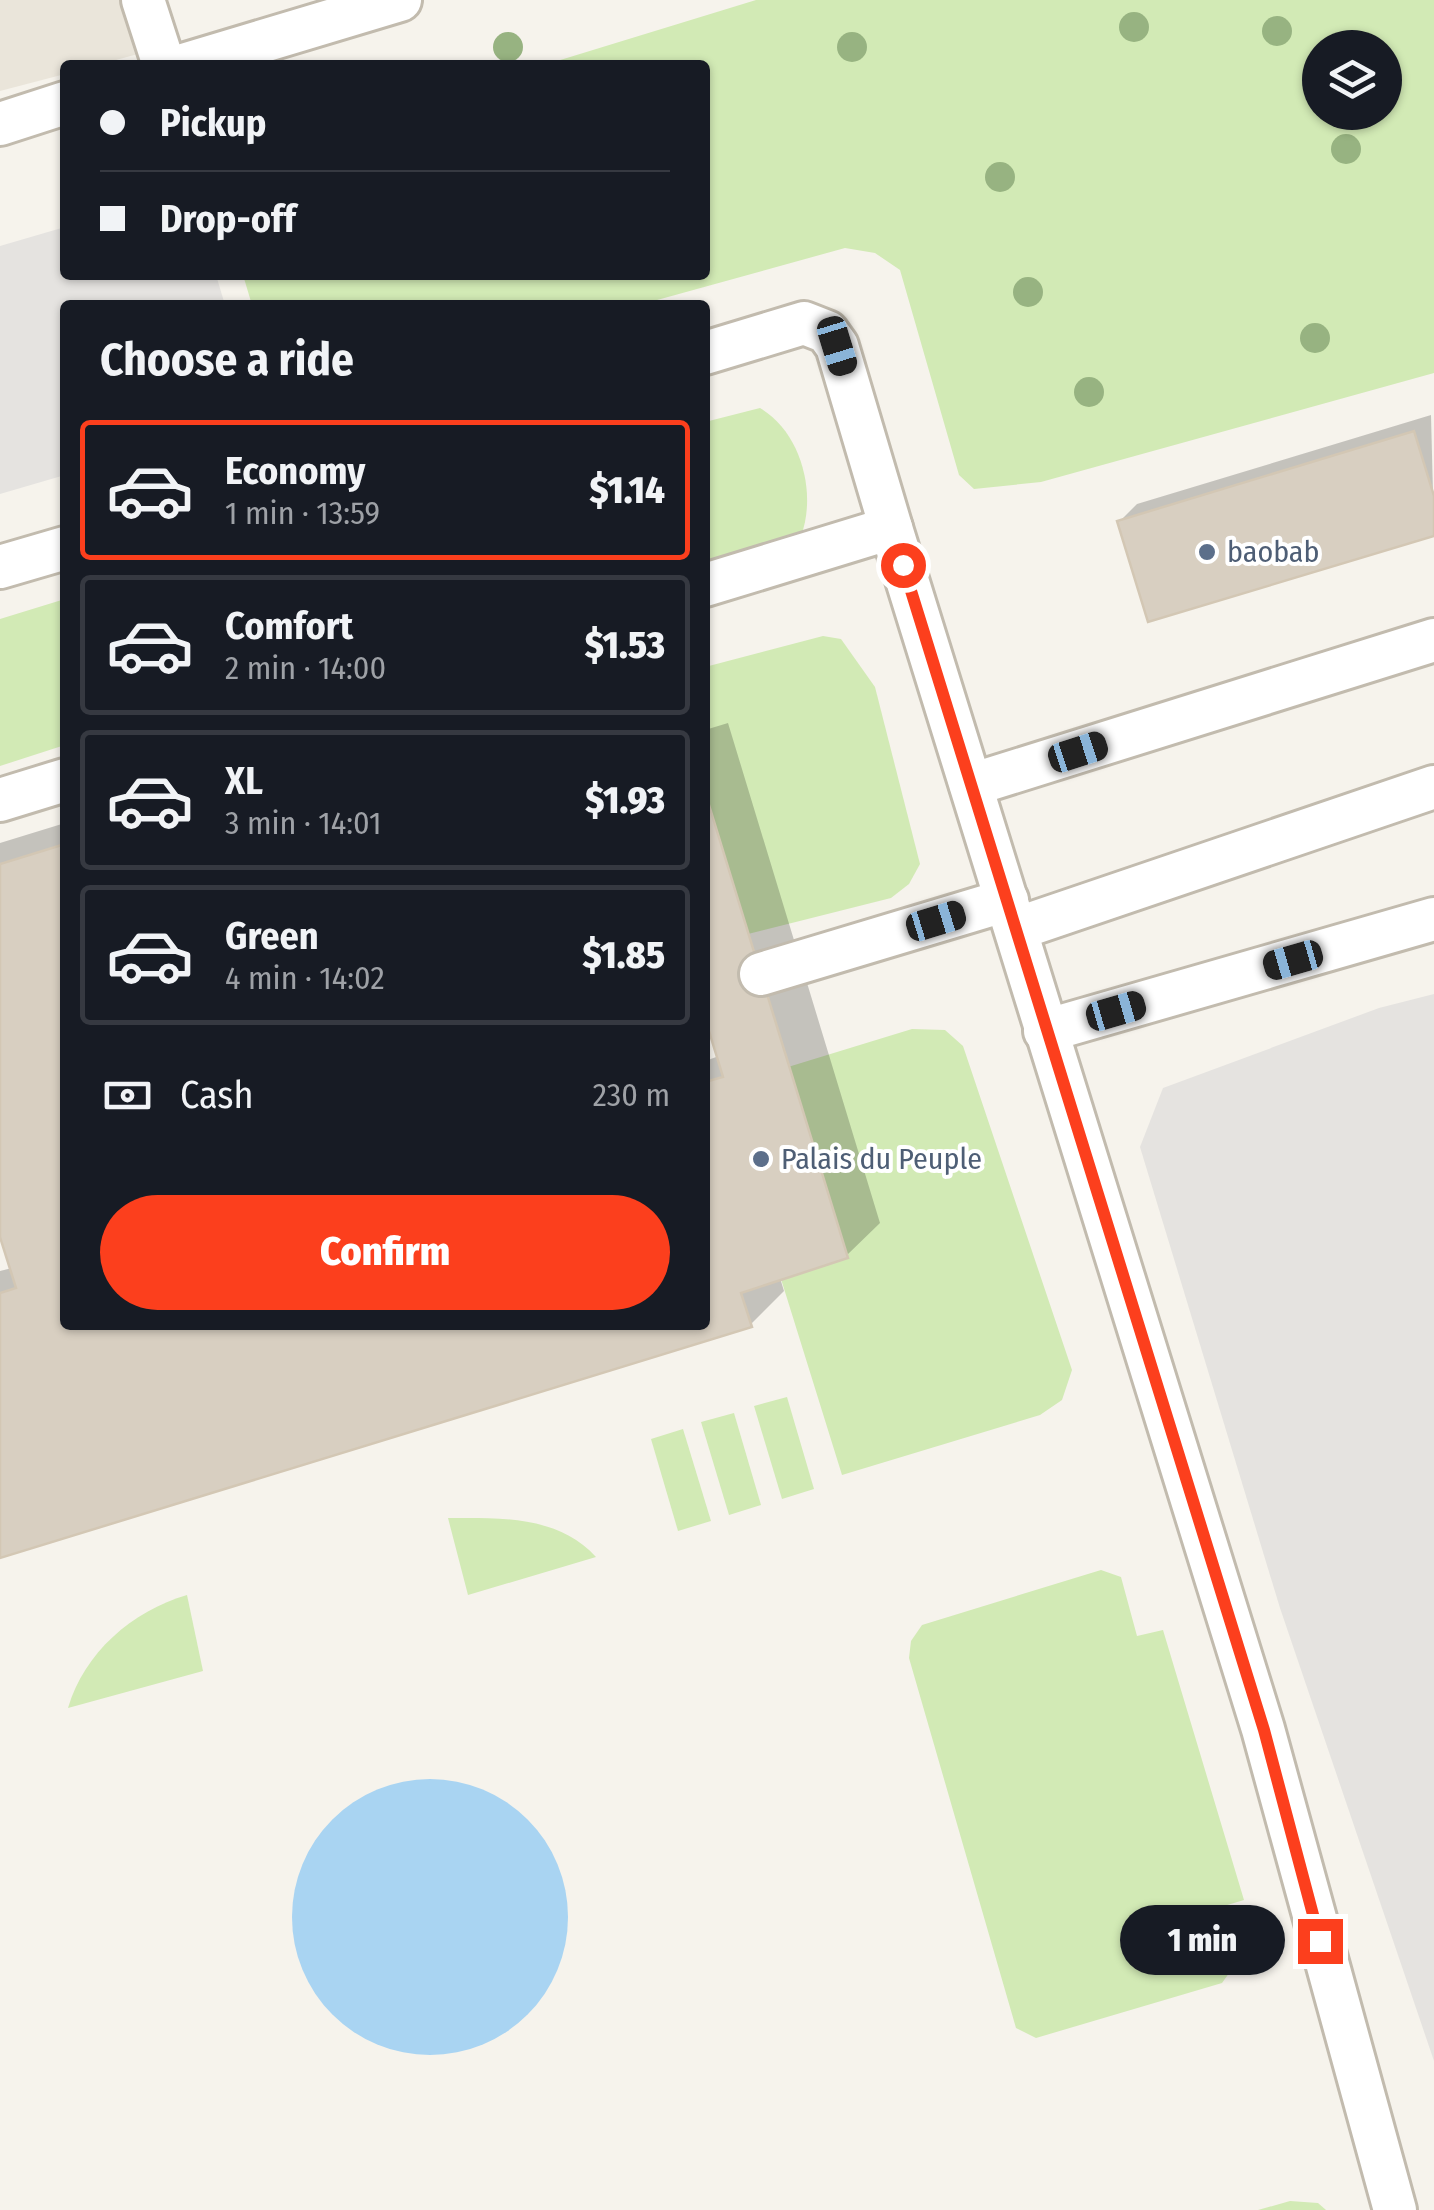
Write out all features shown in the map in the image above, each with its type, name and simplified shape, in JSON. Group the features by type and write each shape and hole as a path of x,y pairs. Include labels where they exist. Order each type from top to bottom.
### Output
{"street":[{"path":"144,0 162,60"},
{"path":"201,60 400,0"},
{"path":"0,124 60,105"},
{"path":"710,352 804,324 828,332 837,346 1264,1730 1395,2210"},
{"path":"710,583 891,528"},
{"path":"0,567 60,549"},
{"path":"971,786 1434,640"},
{"path":"0,800 60,782"},
{"path":"761,974 1011,914 1434,787"},
{"path":"1046,1031 1434,920"}],"shaded area":[{"path":"0,0 130,0 145,52 116,60 60,60 60,75 0,91"},
{"path":"60,228 60,280 218,280 224,300 60,300 60,476 0,494 0,246"},
{"path":"1434,994 1434,2061 1280,1608 1140,1147 1163,1088 1379,1008"}],"green space":[{"path":"756,0 1434,0 1434,373 1041,482 974,489 959,475 900,270 875,253 845,248 657,300 250,300 244,280 710,280 710,60 560,60"},
{"path":"760,408 786,432 806,483 806,519 801,536 710,560 710,421"},
{"path":"60,601 60,747 0,766 0,619"},
{"path":"823,636 841,639 875,687 920,864 909,884 891,898 748,934 710,809 710,666"},
{"path":"912,1029 945,1030 963,1046 1072,1370 1062,1400 1040,1415 842,1475 781,1279 847,1258 788,1067"},
{"path":"787,1397 814,1489 782,1499 754,1406"},
{"path":"734,1413 761,1505 729,1515 701,1422"},
{"path":"683,1429 711,1521 678,1531 651,1439"},
{"path":"448,1518 507,1519 546,1526 581,1543 596,1557 468,1595"},
{"path":"1101,1570 1121,1577 1137,1636 1163,1630 1244,1900 1224,1906 1237,1962 1222,1983 1036,2038 1016,2028 909,1658 911,1641 922,1625"},
{"path":"187,1595 203,1671 68,1708 86,1669 113,1637 147,1612"},
{"path":"1290,2201 1318,2203 1326,2210 1258,2210"}],"water":[{"path":"430,1779 457,1781 483,1789 528,1819 558,1864 566,1890 566,1944 558,1970 528,2015 483,2045 457,2053 430,2055 403,2053 377,2045 332,2015 302,1970 294,1944 292,1917 294,1890 302,1864 332,1819 377,1789 403,1781"}],"building":[{"path":"1414,431 1434,496 1434,536 1148,622 1117,521"},
{"name":"Palais du Peuple","path":"710,808 848,1258 741,1293 752,1327 0,1558 0,1293 16,1288 0,1237 0,864 60,846 60,1330 710,1330 710,1081 723,1077 710,1034"}],"place":[{"name":"baobab","path":"1207,552"},
{"name":"Palais du Peuple","path":"761,1159"}],"route":[{"path":"903,565 1264,1730 1320,1941"}]}
